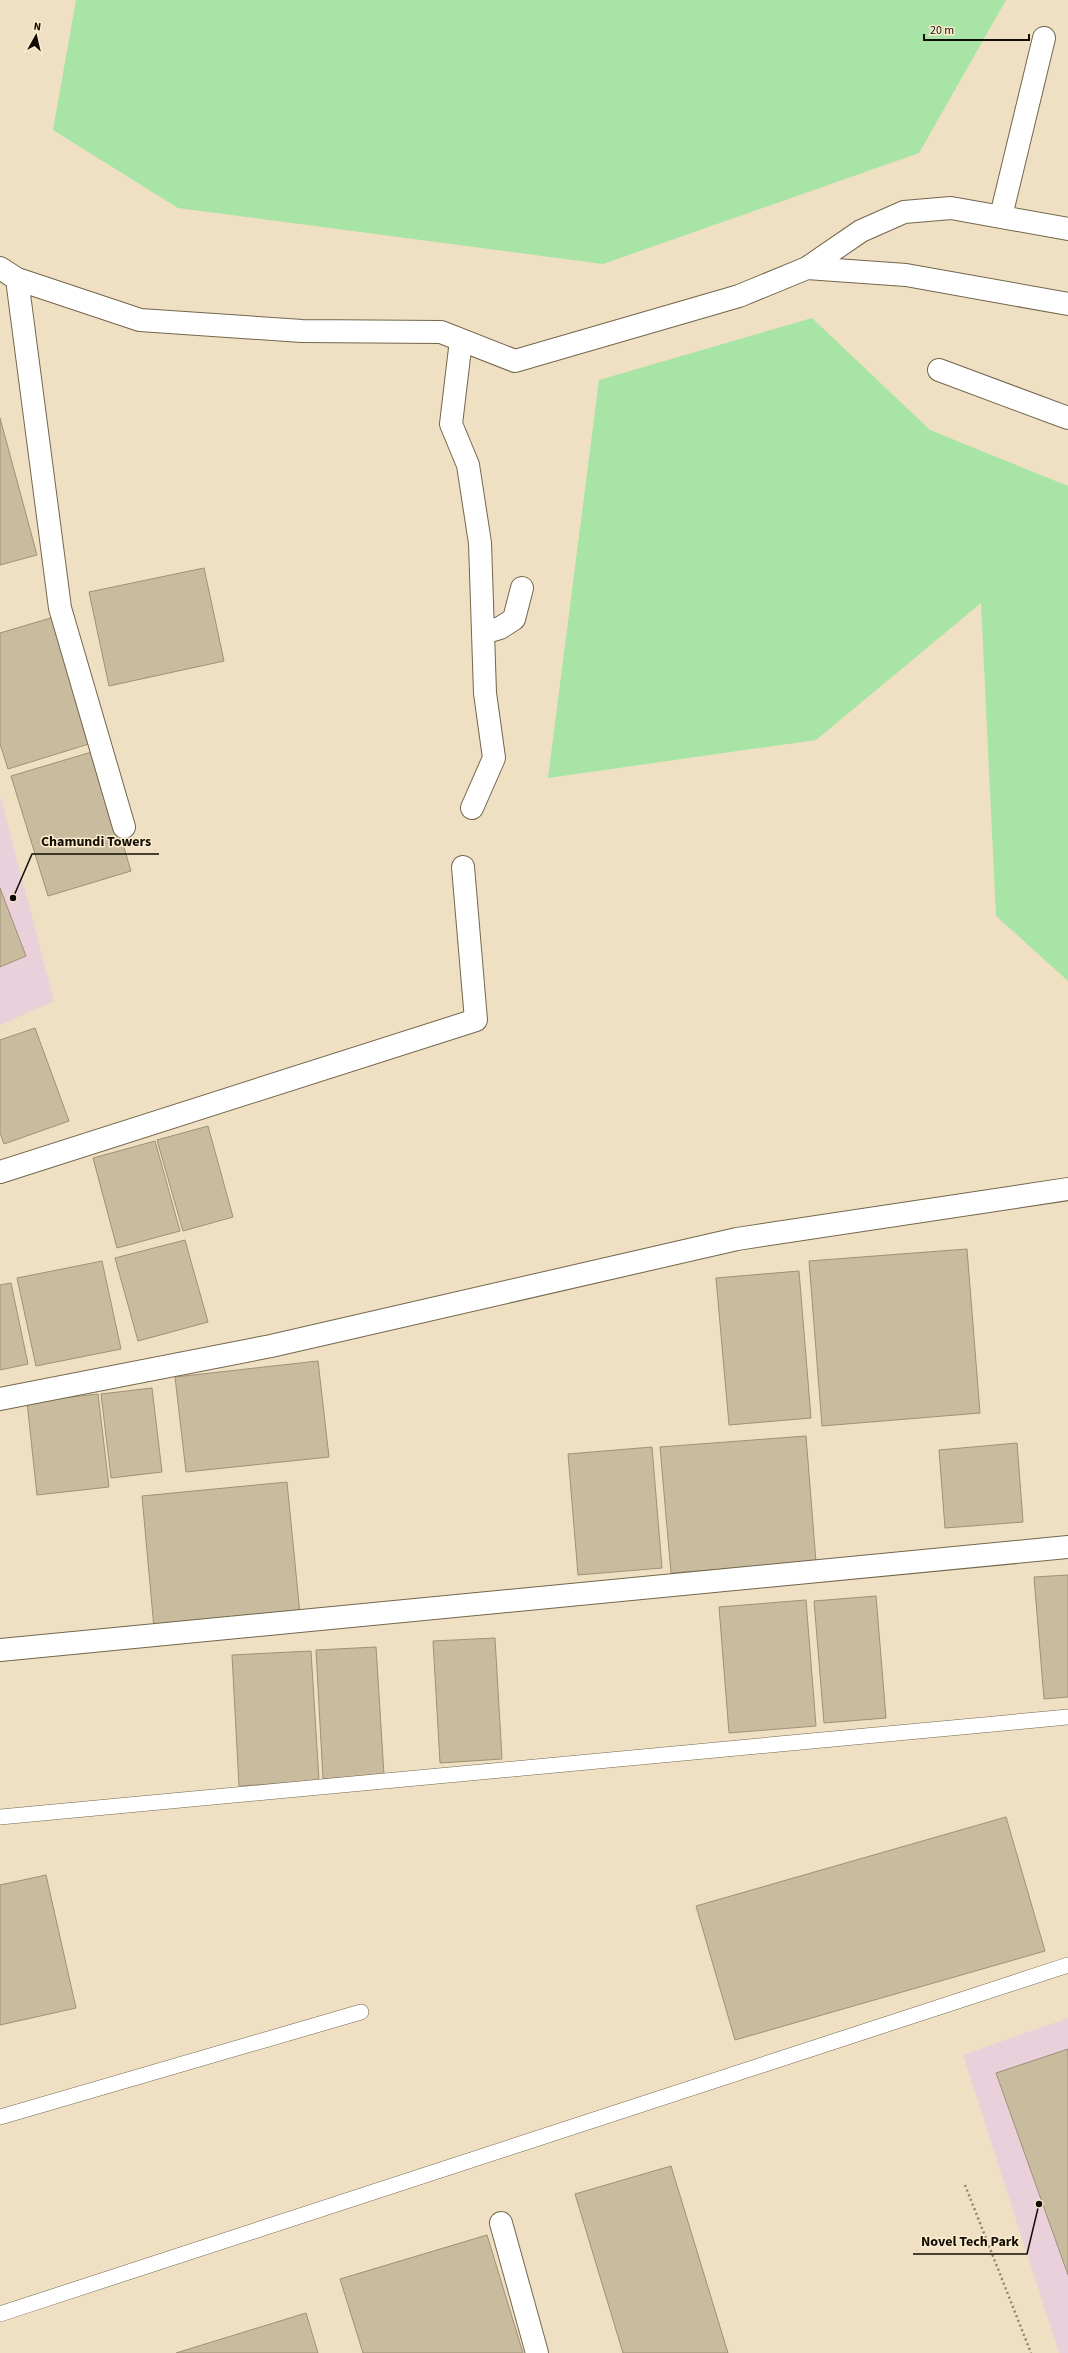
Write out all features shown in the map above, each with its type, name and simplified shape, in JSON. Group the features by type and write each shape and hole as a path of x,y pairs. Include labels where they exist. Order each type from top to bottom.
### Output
{"street":[{"path":"1001,216 1044,38"},
{"path":"124,827 60,608 8,273 140,320 302,331 441,332 515,361 739,296 807,268 861,231 904,212 951,208 1068,229"},
{"path":"807,268 906,275 1068,304"},
{"path":"461,340 451,424 468,465 480,543 485,693 494,758 472,808"},
{"path":"939,370 1068,418"},
{"path":"483,633 500,628 514,619 522,588"},
{"path":"0,1172 476,1020 463,867"},
{"path":"0,1399 271,1346 737,1239 1068,1189"},
{"path":"0,1650 1068,1547"},
{"path":"501,2223 537,2353"}],"lane":[{"path":"0,1817 1068,1717"},
{"path":"0,2314 1068,1966"},
{"path":"0,2117 361,2012"}],"path":[{"path":"964,2185 1031,2353"}],"shaded area":[{"path":"0,795 54,1001 0,1025"},
{"path":"1068,2018 1068,2353 1059,2353 963,2055"}],"green space":[{"path":"76,0 1006,0 919,153 603,264 178,208 53,130"},
{"path":"812,318 930,430 1068,486 1068,981 996,916 981,603 816,740 548,778 599,380"}],"building":[{"path":"0,418 37,555 0,565"},
{"path":"204,568 224,661 109,686 89,592"},
{"path":"54,617 92,743 8,769 0,744 0,633"},
{"path":"95,751 131,871 48,896 11,776"},
{"path":"0,888 26,956 0,967"},
{"path":"35,1028 69,1121 4,1144 0,1133 0,1040"},
{"path":"208,1126 233,1217 183,1231 157,1140"},
{"path":"155,1141 180,1231 117,1248 93,1158"},
{"path":"185,1240 208,1322 138,1341 115,1258"},
{"path":"967,1249 980,1413 822,1426 809,1261"},
{"path":"102,1261 121,1349 36,1366 17,1278"},
{"path":"799,1271 811,1418 729,1425 716,1278"},
{"path":"11,1283 28,1364 0,1370 0,1285"},
{"path":"318,1361 329,1457 186,1472 175,1377"},
{"path":"152,1388 162,1472 111,1478 101,1394"},
{"path":"98,1394 109,1487 37,1495 27,1402"},
{"path":"806,1436 816,1562 671,1573 660,1447"},
{"path":"1017,1443 1023,1522 945,1528 939,1450"},
{"path":"652,1447 662,1568 578,1575 568,1454"},
{"path":"287,1482 300,1614 154,1628 142,1496"},
{"path":"1068,1575 1068,1697 1044,1699 1034,1577"},
{"path":"876,1596 886,1718 824,1723 814,1601"},
{"path":"806,1600 816,1726 729,1733 719,1607"},
{"path":"495,1638 502,1759 440,1763 433,1641"},
{"path":"376,1647 384,1775 323,1779 316,1650"},
{"path":"311,1651 319,1781 239,1786 232,1655"},
{"path":"1006,1817 1045,1951 735,2040 696,1906"},
{"path":"46,1875 76,2008 0,2025 0,1885"},
{"path":"1068,2049 1068,2275 996,2073"},
{"path":"671,2166 728,2353 623,2353 575,2194"},
{"path":"487,2235 523,2353 363,2353 340,2279"},
{"path":"306,2313 318,2353 176,2353"}],"place":[{"name":"Chamundi Towers","path":"13,898"},
{"name":"Novel Tech Park","path":"1039,2204"}]}
